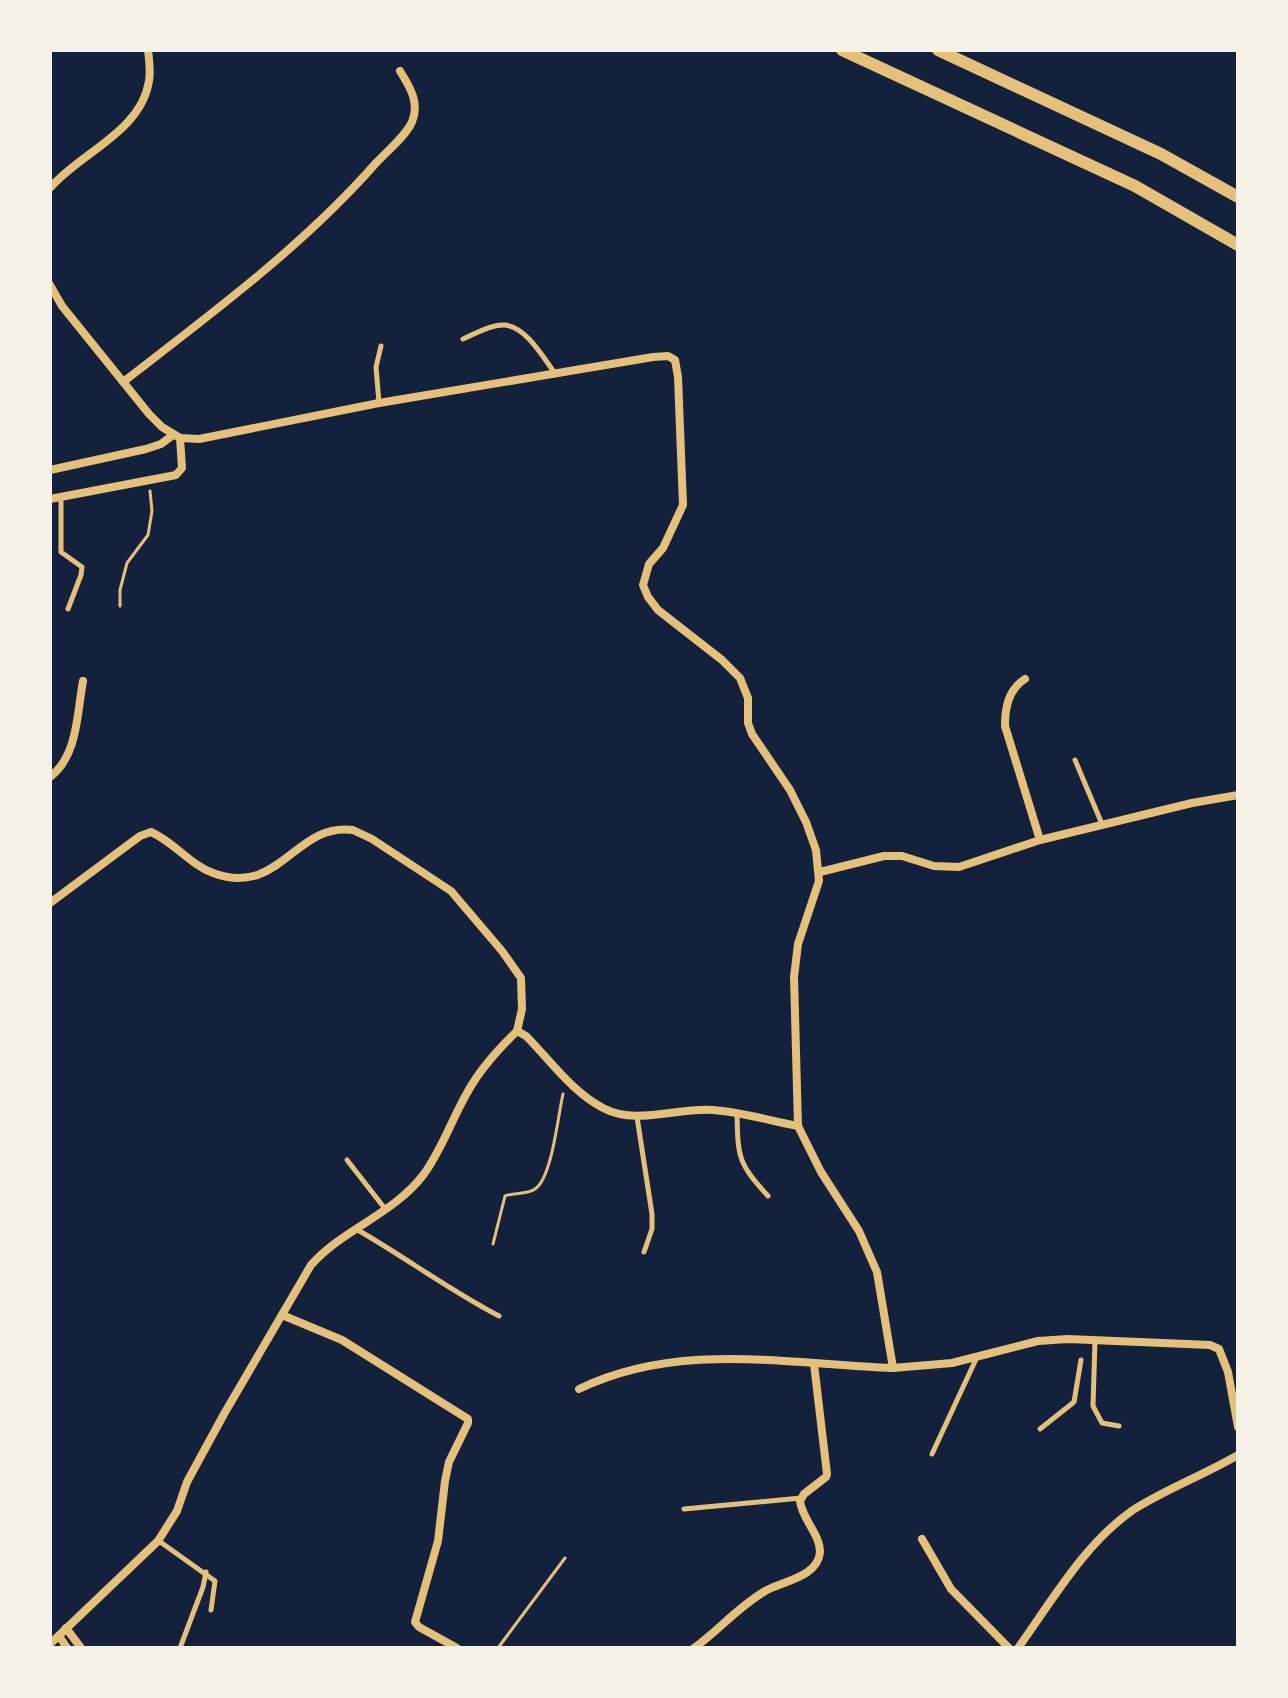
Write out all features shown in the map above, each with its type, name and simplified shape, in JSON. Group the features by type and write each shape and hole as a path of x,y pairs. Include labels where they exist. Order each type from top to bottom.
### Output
{"main road":[{"path":"938,50 1161,154 1238,197"},
{"path":"847,52 1135,186 1238,245"}],"street":[{"path":"50,188 141,107 150,79 148,50"},
{"path":"123,382 251,283 343,202 411,124 416,107 411,89 400,71"},
{"path":"50,285 62,306 149,414 176,436 182,468 176,475 149,482 50,499"},
{"path":"50,470 154,446 176,436 215,436 379,403 555,373 668,356 675,360 683,505 663,548 649,564 643,585 658,610 722,660 746,686 748,723 752,734 790,790 806,822 820,872 798,944 794,977 798,1126 821,1172 859,1231 877,1272 893,1368"},
{"path":"1025,679 1011,694 1005,712 1005,726 1040,840"},
{"path":"50,777 63,764 70,750 83,681"},
{"path":"820,872 884,856 902,856 934,866 959,867 1040,840 1238,795"},
{"path":"50,903 140,836 151,832 205,870 241,880 266,872 322,834 341,829 353,830 451,891 521,978 522,1009 517,1031 487,1062 468,1090 424,1174 387,1211 327,1247 311,1265 224,1414 187,1482 177,1511 158,1541 50,1644"},
{"path":"517,1031 526,1036 580,1093 616,1114 637,1116 709,1109 798,1126"},
{"path":"282,1315 342,1340 468,1419 445,1481 438,1541 415,1622 457,1648"},
{"path":"579,1389 609,1374 691,1358 917,1368 1038,1341 1198,1343 1219,1349 1228,1372 1238,1427"},
{"path":"694,1648 764,1591 793,1580 817,1561 820,1552 801,1507 801,1498 827,1474 814,1364"},
{"path":"1018,1648 1090,1549 1109,1530 1134,1510 1238,1455"},
{"path":"922,1539 951,1589 1009,1648"},
{"path":"66,1628 81,1648"},
{"path":"59,1636 67,1648"}],"lane":[{"path":"463,339 493,327 506,325 515,328 527,337 555,373"},
{"path":"379,403 376,367 381,346"},
{"path":"61,497 61,552 82,567 68,609"},
{"path":"1075,760 1103,825"},
{"path":"737,1113 739,1158 748,1175 768,1196"},
{"path":"637,1116 652,1214 652,1229 644,1252"},
{"path":"347,1160 387,1211"},
{"path":"356,1229 452,1291 499,1316"},
{"path":"1095,1340 1093,1406 1102,1423 1119,1426"},
{"path":"932,1454 978,1356"},
{"path":"1040,1429 1074,1402 1081,1360"},
{"path":"684,1509 801,1498"},
{"path":"158,1541 215,1581 211,1610"},
{"path":"180,1648 206,1572"}],"path":[{"path":"120,606 120,590 127,563 148,535 152,511 149,482"},
{"path":"493,1244 505,1196 526,1193 541,1184 548,1169 566,1078"},
{"path":"498,1648 565,1558"}]}
